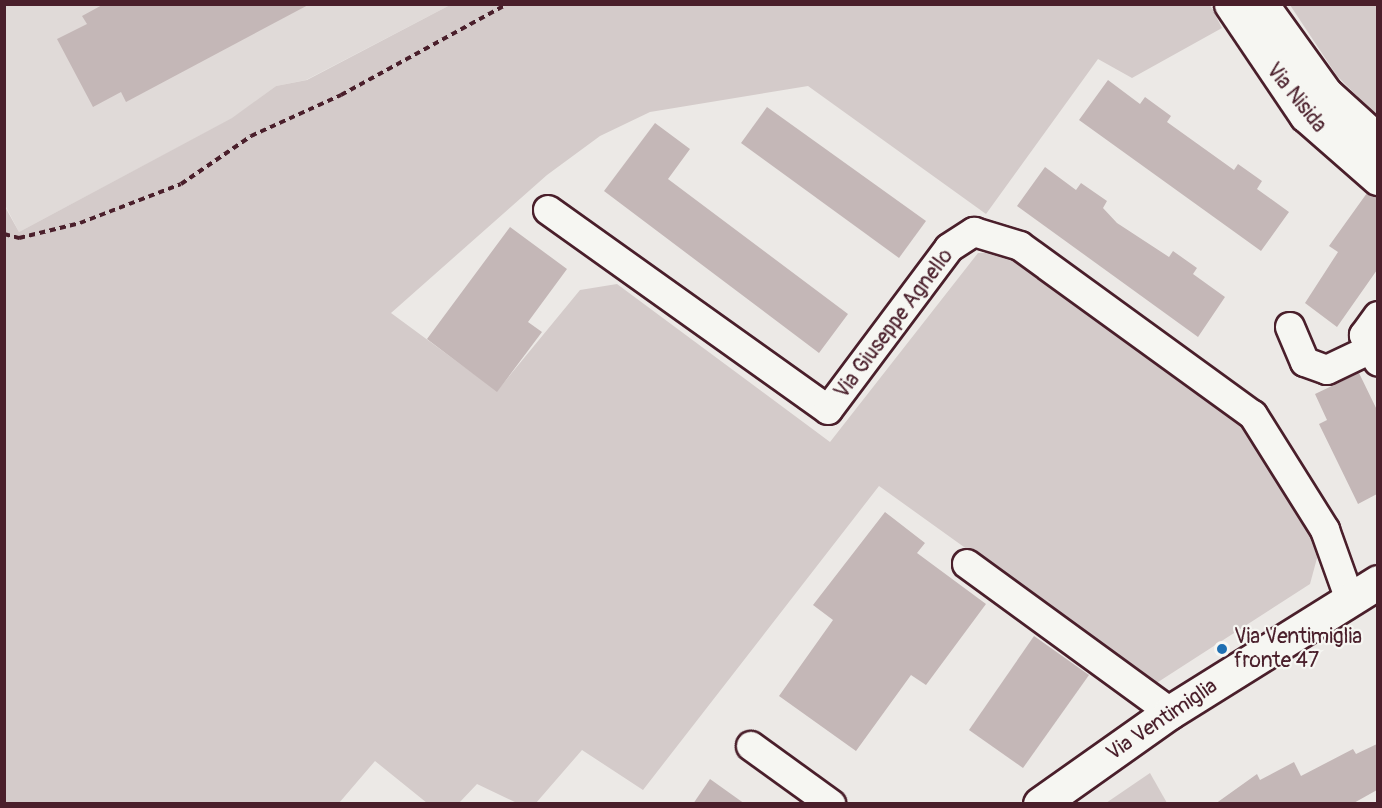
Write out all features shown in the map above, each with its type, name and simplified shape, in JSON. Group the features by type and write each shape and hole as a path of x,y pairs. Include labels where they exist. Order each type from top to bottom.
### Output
{"street":[{"name":"Via Nisida","path":"1231,4 1306,115 1377,178"},
{"name":"Via Nisida","path":"1261,4 1326,94 1377,141"},
{"name":"Via Giuseppe Agnello","path":"548,210 828,410 949,248 974,232 1020,246 1253,415 1325,530 1370,589"},
{"path":"1290,327 1305,362 1327,370 1374,355 1364,335 1377,316"},
{"path":"967,564 1170,712"},
{"name":"Via Ventimiglia","path":"1040,804 1170,712 1370,589"},
{"path":"751,746 831,804"}],"path":[{"path":"4,234 19,238 80,223 181,184 251,136 340,95 507,4"}],"shaded area":[{"path":"4,5 450,5 306,80 276,86 233,118 19,232 5,205"},
{"path":"450,5 1210,5 1222,28 1132,78 1098,59 986,214 808,86 650,112 600,136 547,175 391,313 497,391 580,290 617,284 830,442 978,253 1018,253 1245,424 1320,547 1310,584 1155,684 879,486 643,790 582,750 536,803 517,803 477,784 459,803 427,803 375,761 339,803 5,803 4,205 19,232 232,118 276,86 307,80"},
{"path":"1290,5 1377,5 1377,116 1337,76"},
{"path":"1150,773 1167,803 1106,803"}],"building":[{"path":"104,4 310,4 126,102 121,92 93,107 57,39 87,24 82,16"},
{"path":"1108,80 1140,104 1145,97 1171,116 1167,122 1234,170 1238,164 1262,181 1257,189 1289,212 1261,251 1079,120"},
{"path":"767,107 926,221 899,258 741,143"},
{"path":"655,123 690,149 668,179 848,314 819,353 604,191"},
{"path":"1045,167 1076,190 1081,183 1107,201 1103,208 1117,223 1169,257 1173,251 1197,268 1193,274 1225,297 1198,337 1017,206"},
{"path":"1367,193 1377,196 1377,270 1337,327 1305,303 1338,252 1329,246"},
{"path":"510,227 567,269 528,322 542,332 497,392 427,339"},
{"path":"1359,373 1377,410 1377,494 1358,504 1319,424 1327,420 1315,394"},
{"path":"885,512 925,543 917,553 986,604 926,685 911,675 856,751 779,696 833,620 813,605"},
{"path":"1034,636 1089,675 1023,768 969,730"},
{"path":"1377,744 1377,790 1352,804 1215,804 1257,774 1260,780 1294,762 1301,776 1353,749 1356,754"},
{"path":"710,779 745,804 693,804"}],"place":[{"name":"Via Ventimiglia fronte 47","path":"1222,649"}]}
